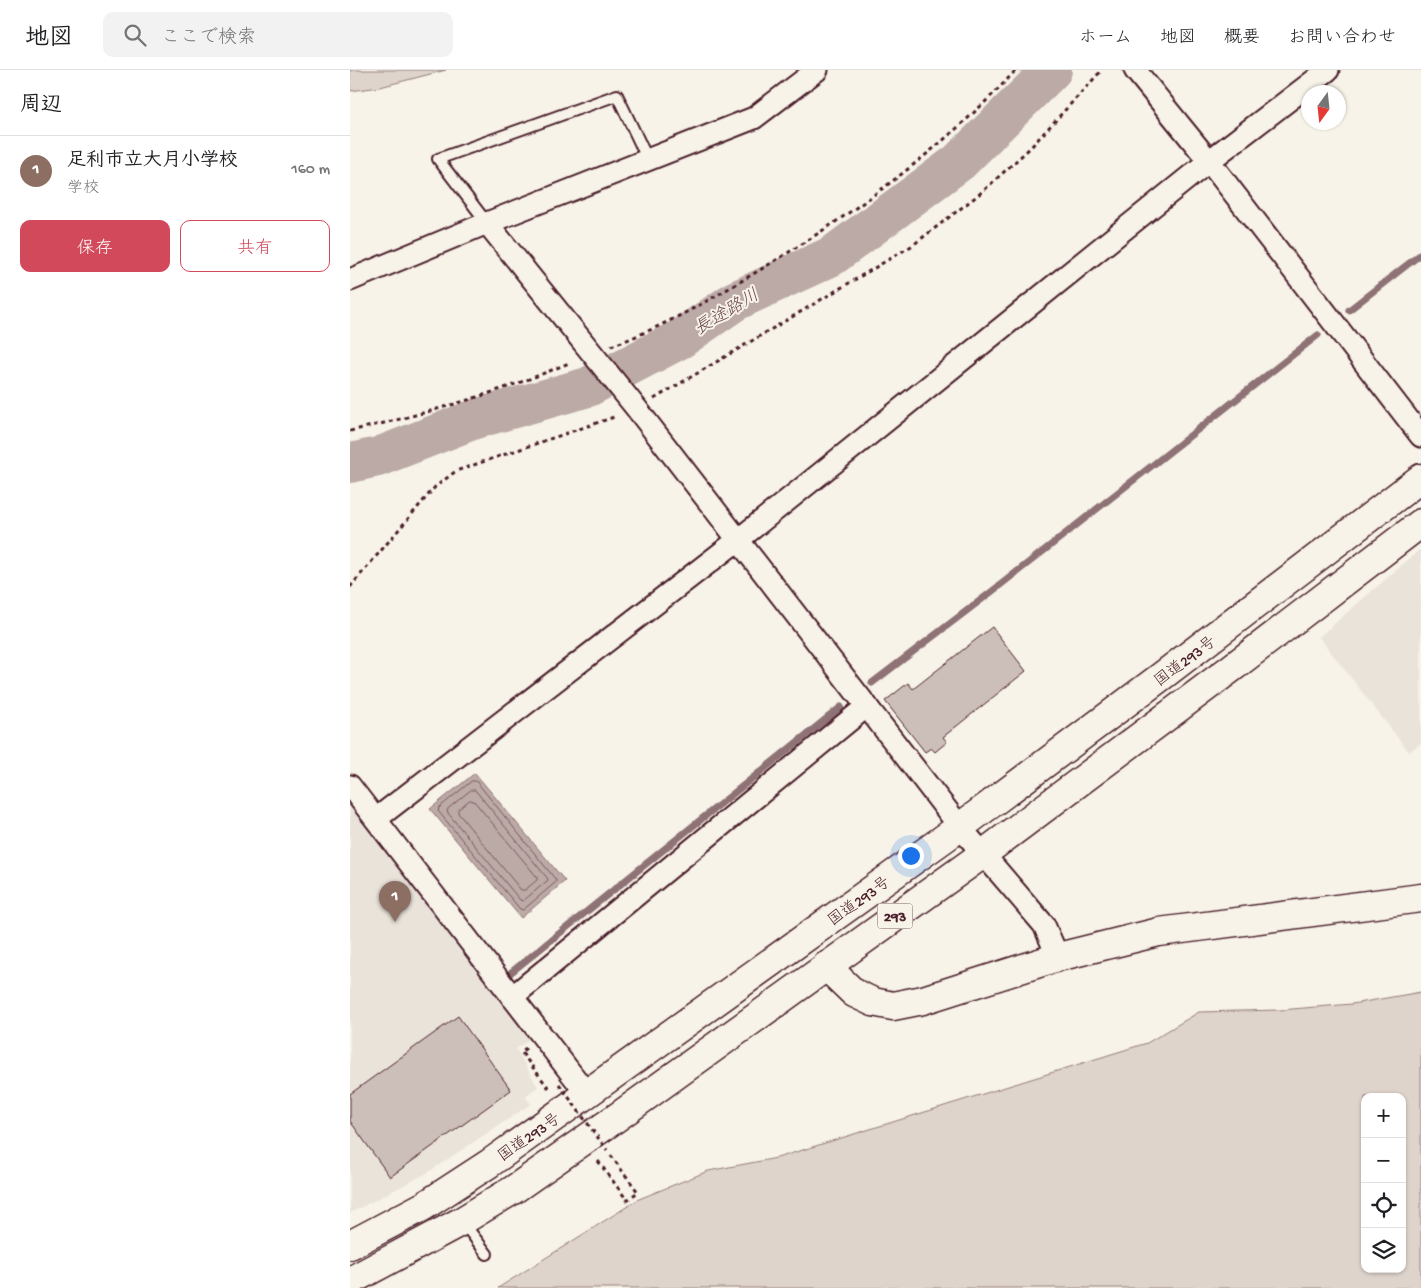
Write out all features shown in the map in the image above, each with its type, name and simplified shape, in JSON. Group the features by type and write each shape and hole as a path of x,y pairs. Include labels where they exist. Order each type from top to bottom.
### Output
{"main road":[{"name":"国道293号","path":"350,1244 424,1206 490,1163 587,1094 960,827 1162,676 1421,478"},
{"name":"293","path":"350,1281 462,1221 513,1190 616,1118 983,854 1233,667 1421,523"},
{"path":"826,966 854,993 873,1002 893,1006 924,1000 1058,957 1159,932 1421,898"}],"street":[{"path":"350,280 487,223 754,118 817,70"},
{"path":"1135,70 1209,161 1421,436"},
{"path":"376,819 738,540 1209,161 1328,70"},
{"path":"487,223 634,405 960,827 1044,925 1058,957"},
{"path":"512,997 867,706"},
{"path":"350,786 587,1094"}],"lane":[{"path":"487,223 438,159 617,95 648,160"},
{"path":"462,1221 487,1254"}],"path":[{"path":"350,431 487,395 628,340 705,303 788,254 852,212 926,154 994,94 1016,70"},
{"path":"350,587 435,487 456,471 634,405 913,246 982,192 1030,148 1102,70"},
{"path":"559,1084 638,1192 627,1200 604,1169"}],"shaded area":[{"path":"350,70 446,70 380,87 350,91"},
{"path":"1421,550 1421,743 1409,752 1319,637"},
{"path":"350,805 530,1039 516,1049 538,1087 525,1096 531,1104 427,1173 350,1213"},
{"path":"1421,992 1421,1288 498,1288 639,1199 708,1171 777,1158 1147,1043 1199,1012 1280,1010 1352,1004"}],"water":[{"path":"475,773 565,881 521,918 430,809"}],"building":[{"path":"992,627 1026,671 943,737 947,742 935,752 931,748 925,752 885,701 908,683 913,689"},
{"path":"458,1016 511,1090 390,1177 350,1121 350,1094"}],"waterway":[{"name":"長途路川","path":"350,463 378,457 475,419 588,387 680,339 735,301 832,256 959,162 1052,70"},
{"path":"1349,310 1421,254"},
{"path":"872,683 990,593 1318,335"},
{"path":"509,974 841,707"}],"place":[{"name":"足利市立大月小学校","path":"395,922"}]}
